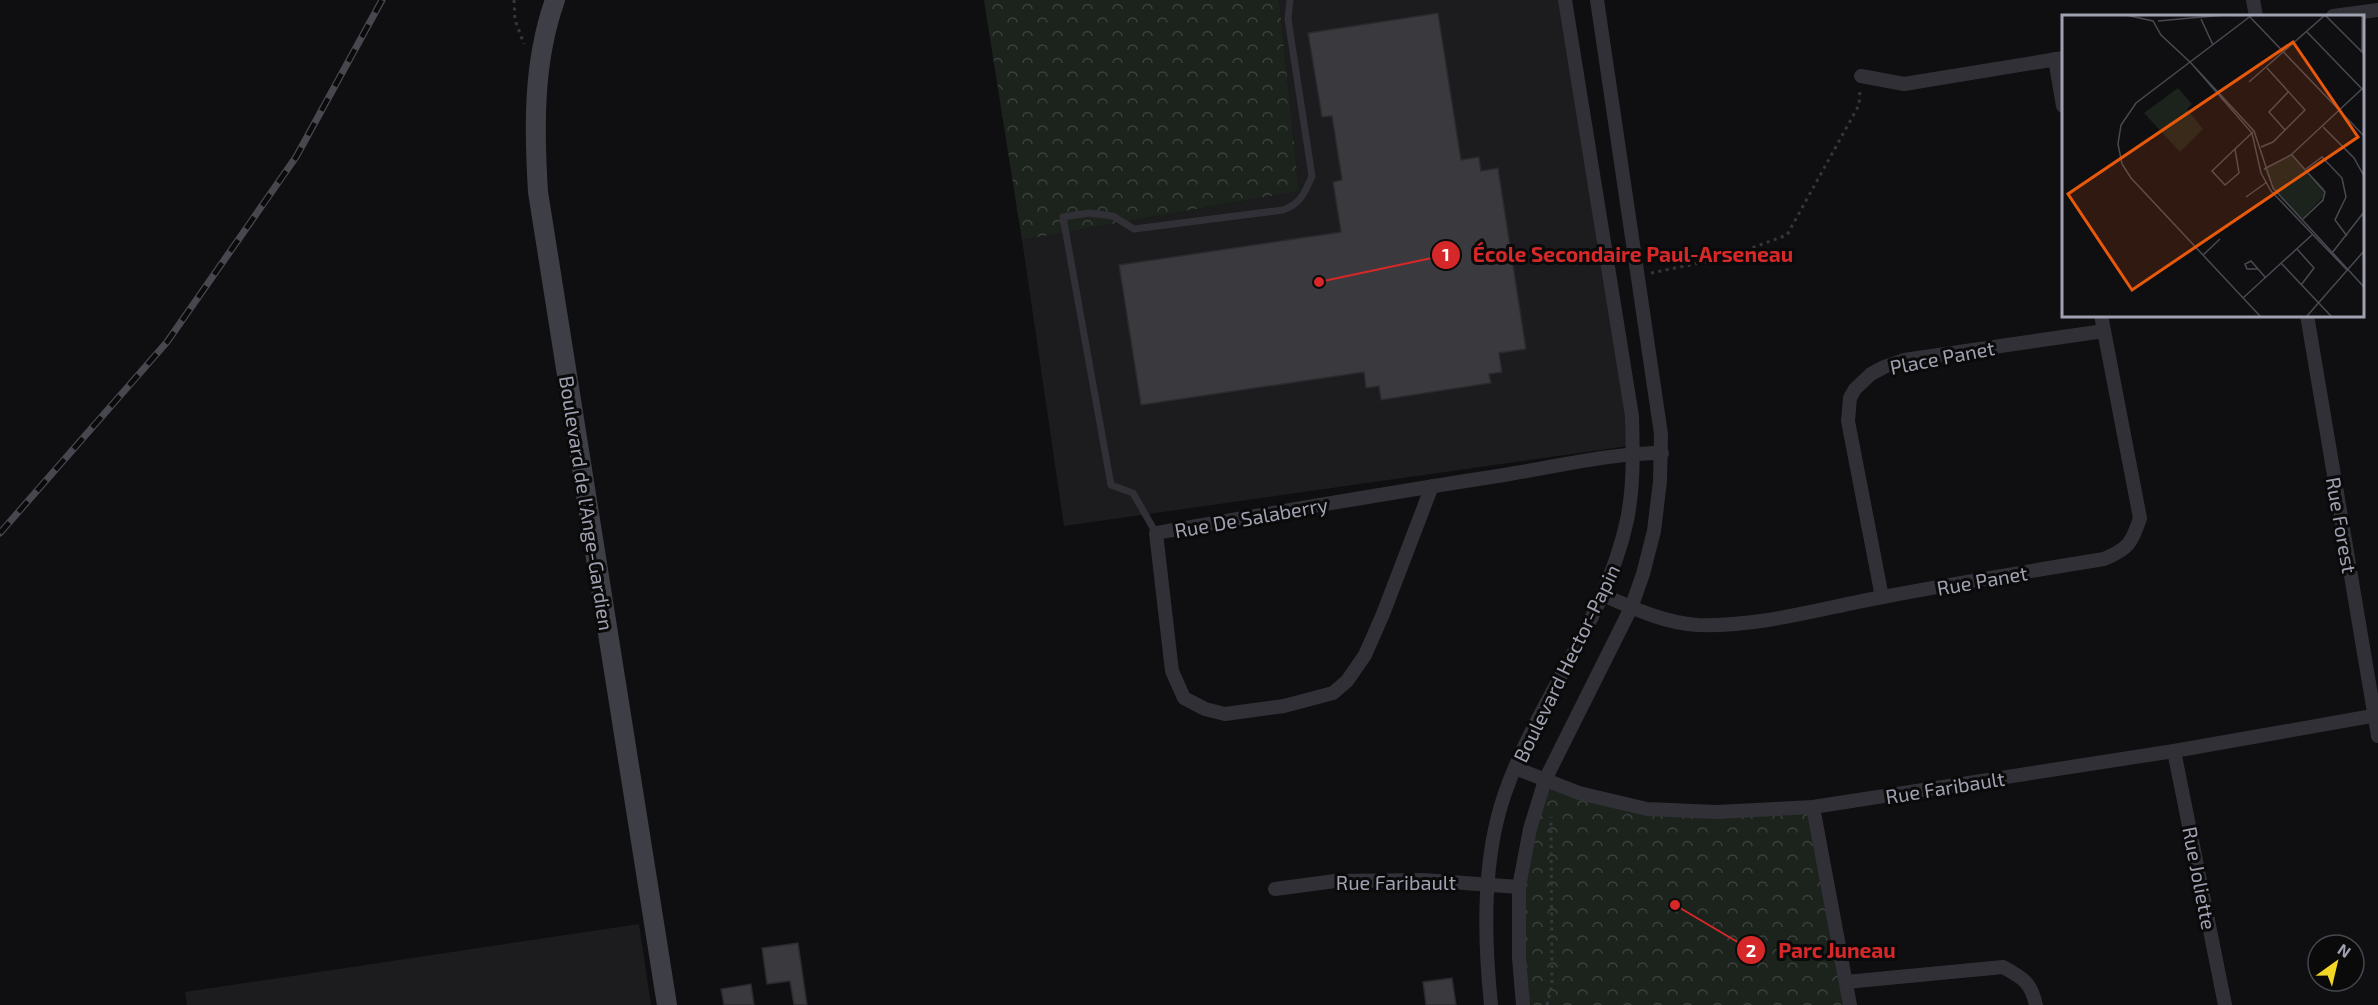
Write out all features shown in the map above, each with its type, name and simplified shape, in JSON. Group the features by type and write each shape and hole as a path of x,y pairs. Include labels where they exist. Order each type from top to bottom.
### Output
{"main road":[{"name":"Boulevard de l'Ange-Gardien","path":"555,0 541,51 535,95 538,192 667,1005"}],"street":[{"name":"Boulevard Hector-Papin","path":"1491,1005 1487,970 1488,884 1500,814 1515,768 1603,594 1617,557 1628,518 1633,453 1632,416 1565,0"},
{"name":"Boulevard Hector-Papin","path":"1523,1005 1519,958 1519,886 1530,829 1545,780 1631,608 1643,574 1654,531 1662,453 1597,0"},
{"path":"2253,0 2256,15"},
{"path":"2340,15 2378,10"},
{"path":"1861,76 1904,84 2059,58 2062,94"},
{"name":"Rue Panet","path":"1603,594 1631,608 1659,618 1696,625 1740,624 2104,558 2124,550 2134,536 2140,518 2101,316"},
{"name":"Rue Forest","path":"2307,316 2378,736"},
{"name":"Place Panet","path":"1882,597 1848,421 1850,398 1855,389 1871,374 1904,360 2103,331"},
{"name":"Rue De Salaberry","path":"1432,486 1365,655 1347,681 1333,693 1284,706 1225,714 1205,709 1184,698 1172,671 1156,533 1432,486 1633,453 1662,453"},
{"name":"Rue Faribault","path":"1515,768 1579,793 1647,809 1717,812 1813,807 2174,751 2376,716"},
{"name":"Rue Joliette","path":"2174,751 2225,1005"},
{"path":"1813,807 1850,1005"},
{"name":"Rue Faribault","path":"1275,889 1335,881 1423,880 1519,886"},
{"path":"1846,982 2003,967 2021,976 2033,990 2036,1005"}],"lane":[{"path":"1156,533 1133,493 1111,485 1063,217 1089,213 1113,216 1134,230 1283,210 1295,206 1304,194 1312,176 1288,19 1290,0"}],"path":[{"path":"1638,274 1650,274 1724,258 1787,235 1859,105 1861,76"},
{"path":"1548,1005 1552,984 1550,809"}],"shaded area":[{"path":"1279,0 1565,0 1635,445 1064,526 1022,240 1299,191"},
{"path":"639,924 651,1005 187,1005 185,992"}],"green space":[{"path":"984,0 1279,0 1299,191 1022,240"},
{"path":"1545,780 1647,809 1813,807 1850,1005 1523,1005 1519,924"}],"building":[{"path":"1438,13 1461,160 1479,157 1481,171 1498,168 1526,349 1499,353 1502,372 1489,374 1491,383 1381,400 1379,386 1366,388 1364,372 1141,405 1119,265 1341,232 1333,182 1342,180 1332,116 1322,117 1308,33"},
{"path":"798,943 807,1005 794,1005 790,981 767,984 762,948"},
{"path":"1452,978 1456,1005 1426,1005 1423,982"},
{"path":"751,984 754,1005 724,1005 721,989"}],"railway":[{"path":"0,533 167,342 296,157 382,0"}],"place":[{"name":"École Secondaire Paul-Arseneau","path":"1319,282"},
{"name":"Parc Juneau","path":"1675,905"}]}
